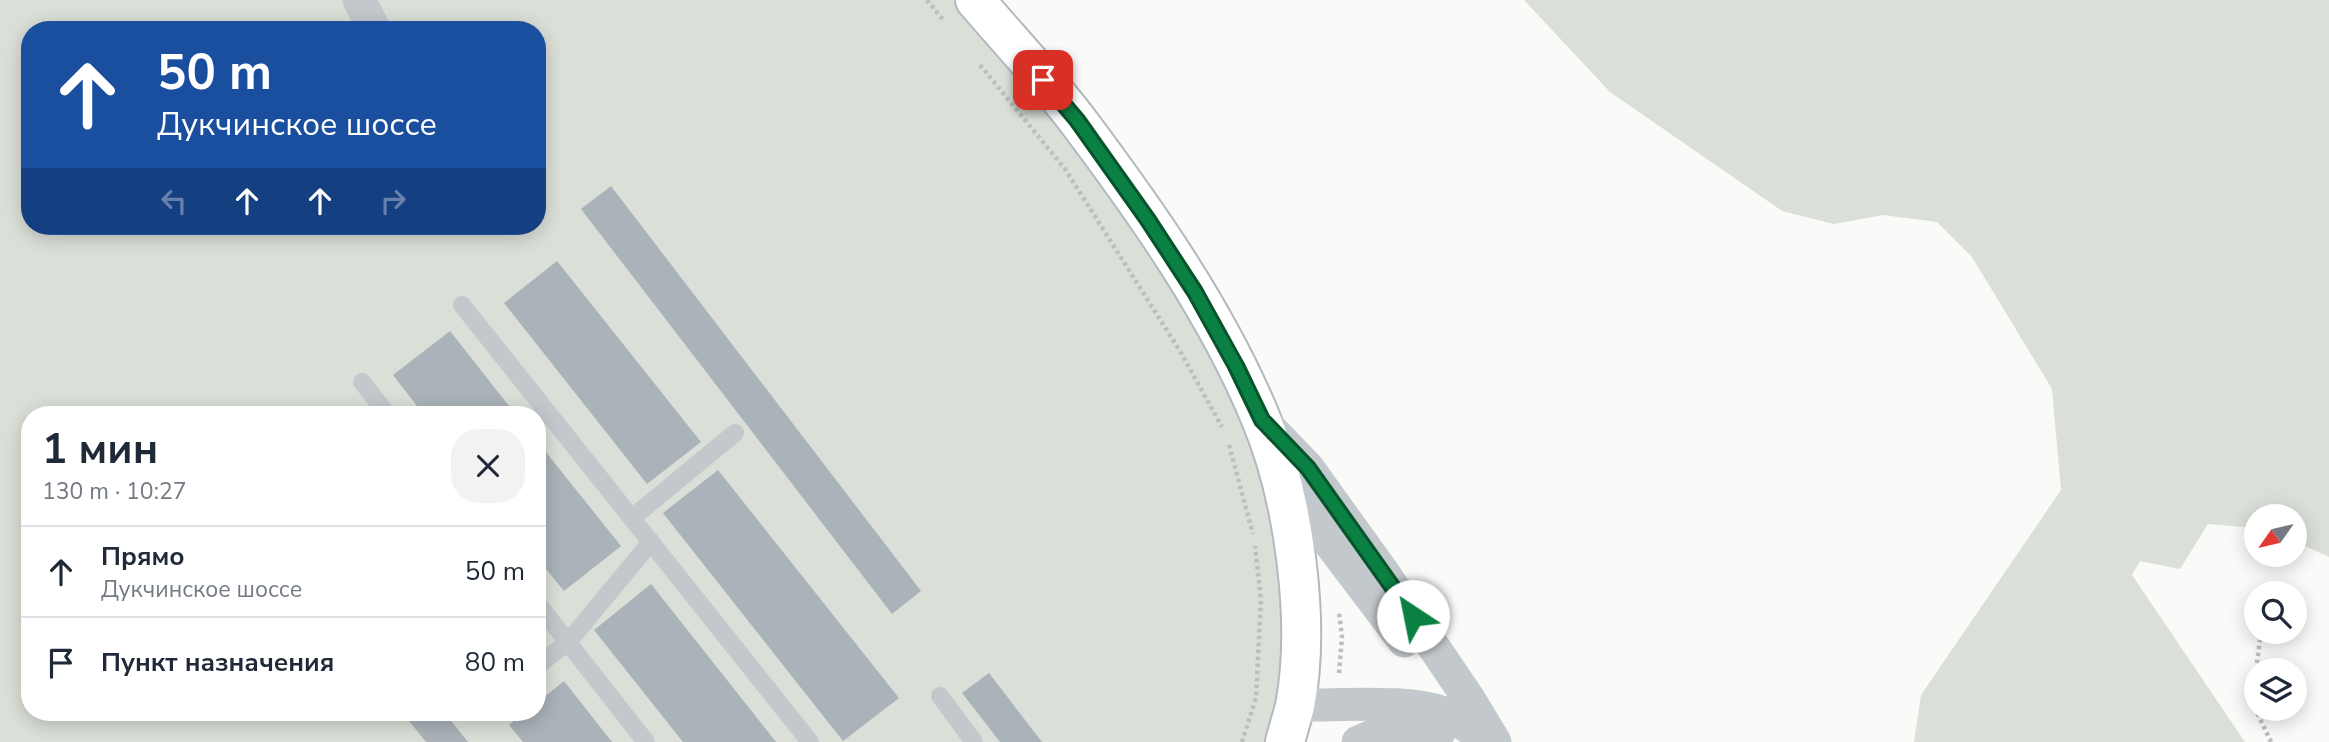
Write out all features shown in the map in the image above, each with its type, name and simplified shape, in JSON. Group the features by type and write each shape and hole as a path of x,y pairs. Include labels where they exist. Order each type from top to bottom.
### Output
{"street":[{"path":"359,0 370,21"},
{"path":"975,0 1077,120 1148,220 1216,328 1262,420 1281,478 1298,581 1300,645 1295,705 1285,742"},
{"path":"1262,420 1308,468 1385,575 1495,742"},
{"path":"1281,478 1415,655 1488,742"},
{"path":"1295,705 1431,709 1451,716 1488,742"},
{"path":"1358,742 1377,733 1424,727 1467,742"}],"lane":[{"path":"462,304 543,406"},
{"path":"362,382 381,406"},
{"path":"546,410 810,742"},
{"path":"632,518 735,433"},
{"path":"546,659 568,642 651,542"},
{"path":"546,614 646,742"},
{"path":"940,696 974,742"}],"path":[{"path":"926,0 953,32"},
{"path":"978,63 1065,169 1180,351 1226,435 1254,536 1261,600 1256,698 1242,742"},
{"path":"2261,721 2271,742"}],"shaded area":[{"path":"0,0 969,0 1094,145 1281,478 1285,742 0,742"},
{"path":"1524,0 2329,0 2329,557 2307,547 2307,504 2244,504 2244,527 2208,524 2180,569 2140,561 2132,575 2245,742 1914,742 1921,695 2061,490 2052,389 1972,257 1937,222 1883,215 1834,224 1782,211 1610,92"}],"building":[{"path":"611,186 921,591 892,614 581,209"},
{"path":"557,261 701,442 647,484 504,303"},
{"path":"450,331 509,406 417,406 393,375"},
{"path":"546,452 621,546 564,591 546,569"},
{"path":"718,470 899,698 843,741 663,513"},
{"path":"651,584 776,742 683,742 594,630"},
{"path":"989,673 1042,742 1000,742 962,693"},
{"path":"564,681 612,742 523,742 509,725 514,721 546,721 546,696"},
{"path":"409,721 451,721 468,742 426,742"}],"route":[{"path":"1043,80 1077,120 1195,292 1262,420 1308,468 1413,616"}]}
